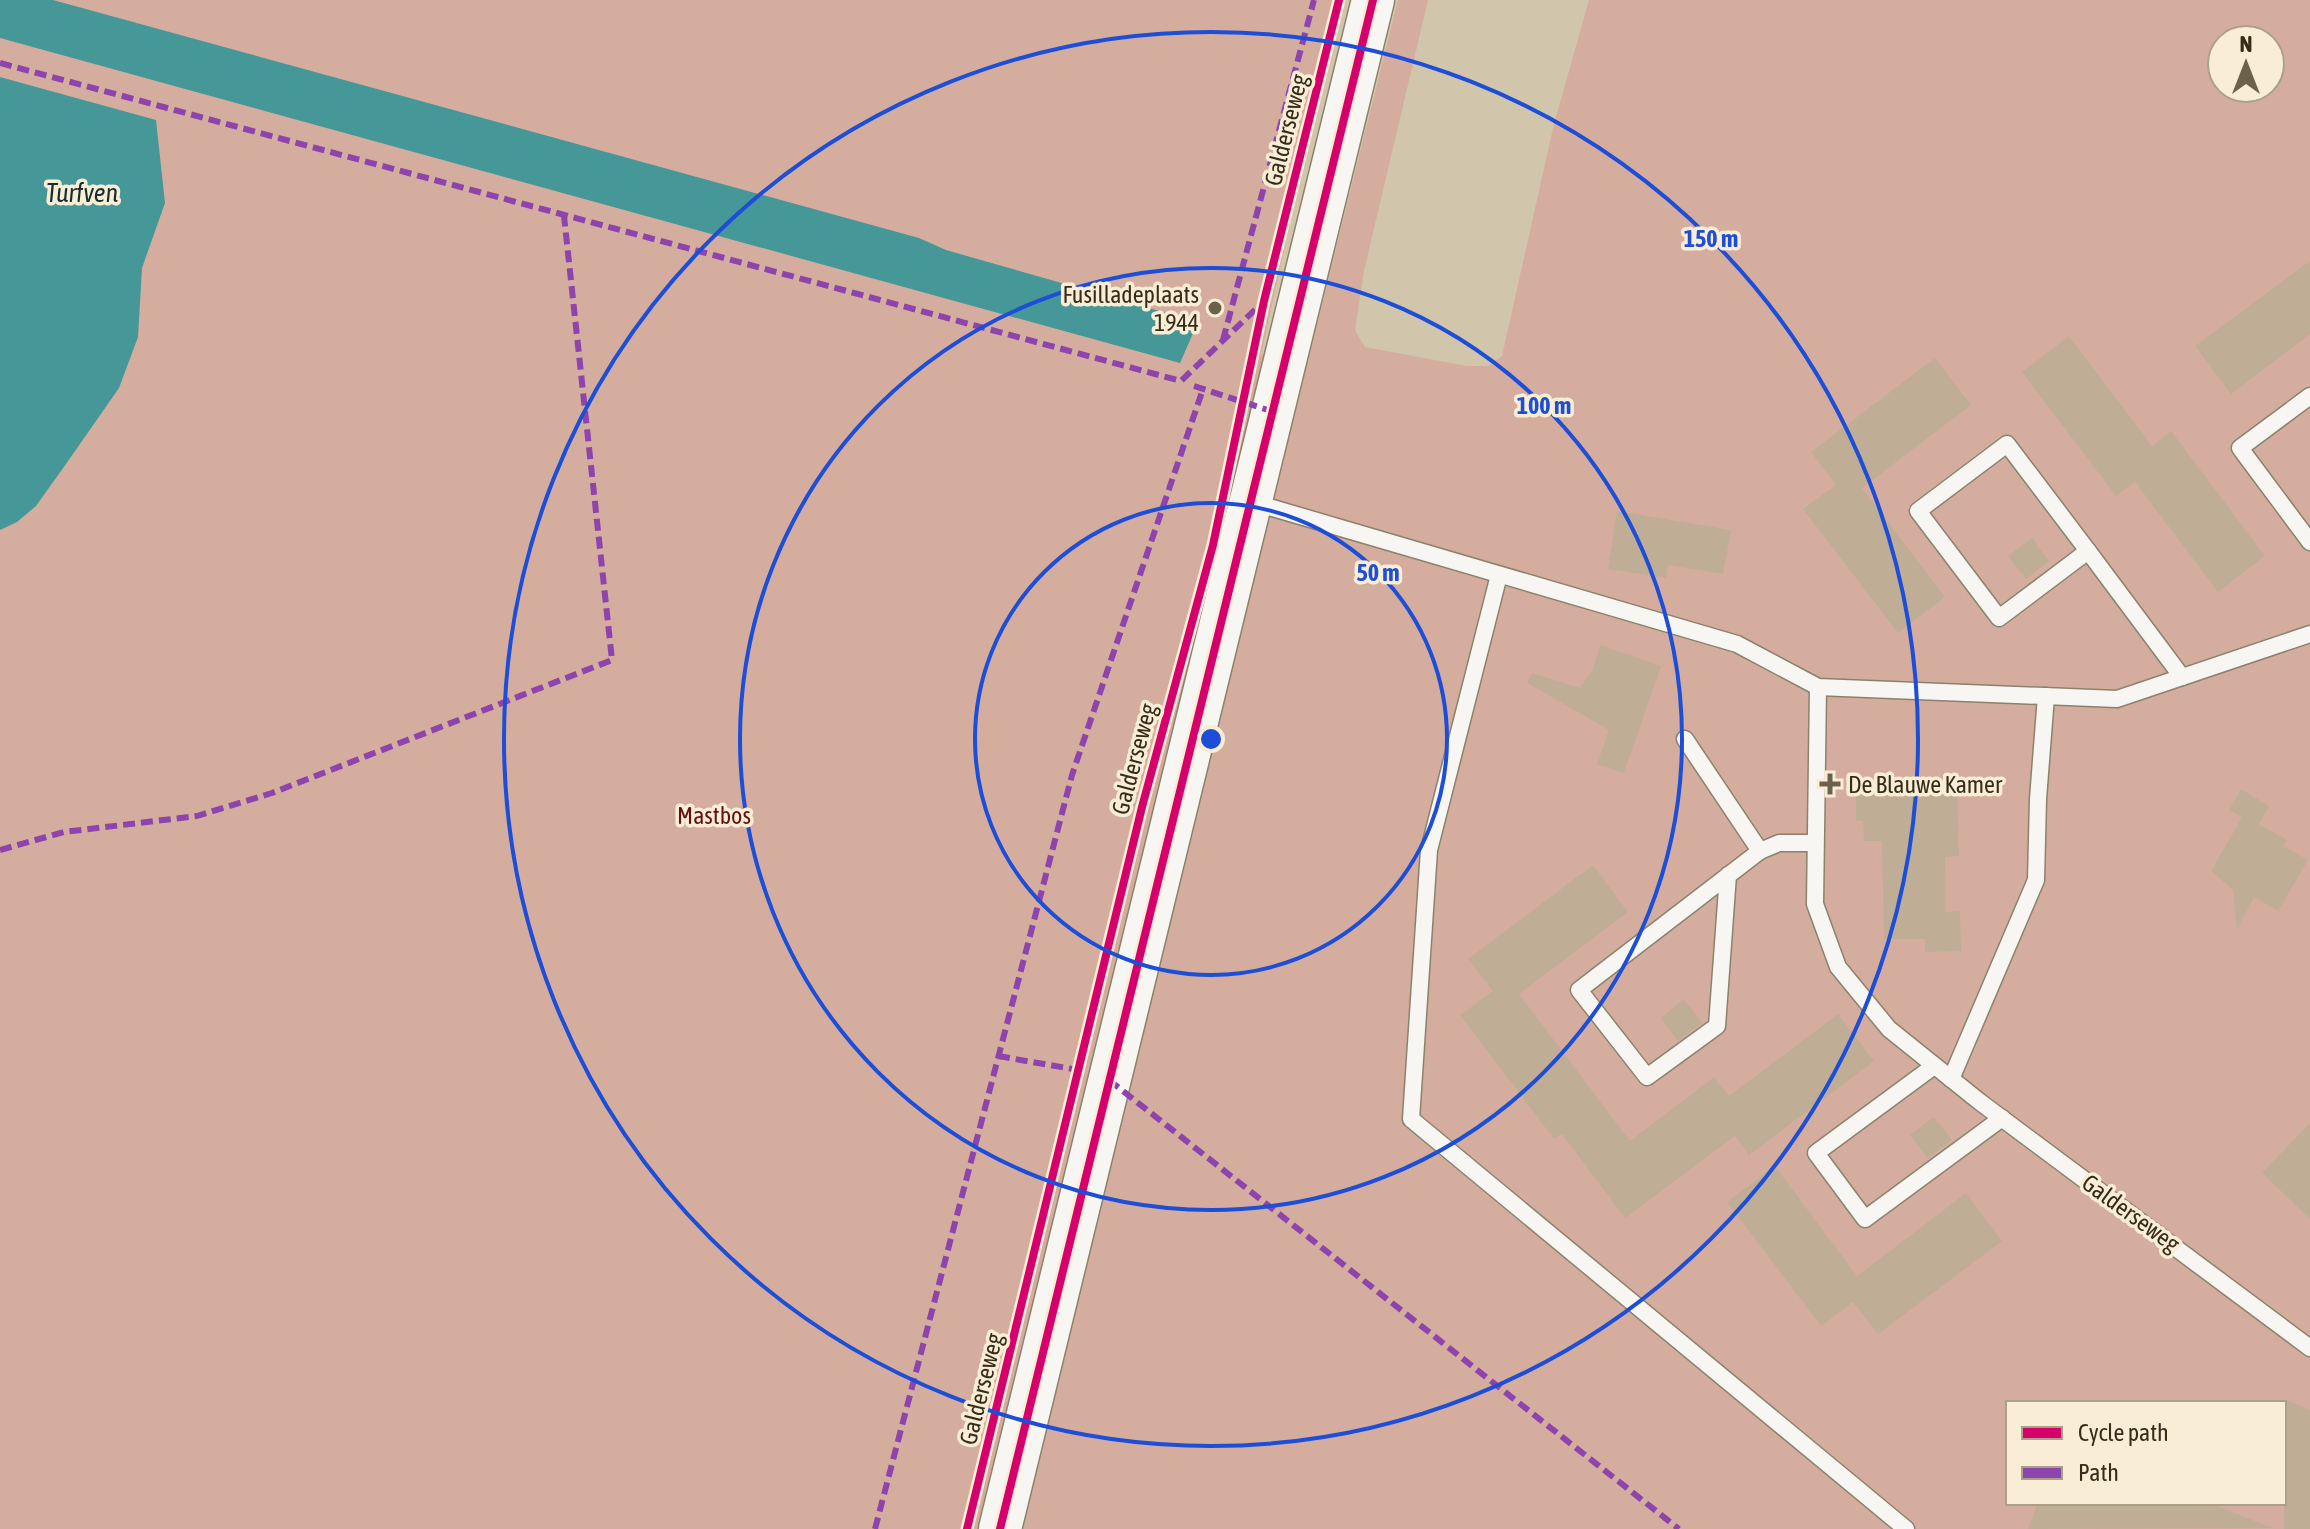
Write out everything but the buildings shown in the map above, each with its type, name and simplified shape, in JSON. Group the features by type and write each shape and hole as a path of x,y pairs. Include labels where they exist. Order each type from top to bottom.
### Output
{"street":[{"name":"Galderseweg","path":"1000,1529 1373,0"}],"lane":[{"path":"2310,396 2240,448 2310,542"},
{"path":"2088,551 1999,618 1918,511 2007,444 2088,551 2182,677"},
{"path":"1252,502 1737,644 1818,687 2117,699 2310,634"},
{"path":"1499,575 1429,850 1411,1119 1906,1529"},
{"name":"Galderseweg","path":"1818,687 1815,904 1838,967 1889,1029 1934,1066 2310,1348"},
{"path":"1951,1079 2036,880 2046,696"},
{"path":"1685,739 1760,851"},
{"path":"1728,875 1717,1026 1647,1077 1579,990 1728,875 1760,851 1779,843 1814,843"},
{"path":"1934,1066 1816,1153 1865,1219 2002,1118"}],"green space":[{"name":"Mastbos","path":"0,0 1339,0 1261,355 1307,365 1398,0 1428,0 1364,271 1355,330 1365,347 1467,366 1488,366 1502,356 1554,124 1589,0 2310,0 2310,1529 0,1529"}],"water":[{"path":"0,0 53,0 919,238 946,250 1198,322 1180,363 0,38"},
{"name":"Turfven","path":"0,77 156,120 165,203 142,268 138,337 119,388 36,506 17,522 0,530"}],"marked path":[{"path":"1223,340 1314,0"},
{"path":"0,63 1181,381 1262,303"},
{"path":"0,850 64,832 197,816 272,793 612,660 564,216"},
{"path":"1194,386 1274,412"},
{"path":"875,1529 1072,775 1203,389"},
{"path":"998,1056 1078,1070"},
{"path":"1109,1080 1679,1529"}],"cycle path":[{"path":"967,1529 1142,807 1213,545 1264,301 1339,0"},
{"path":"1000,1529 1373,0"}],"place":[{"name":"Fusilladeplaats 1944","path":"1215,308"},
{"name":"De Blauwe Kamer","path":"1830,784"}]}
